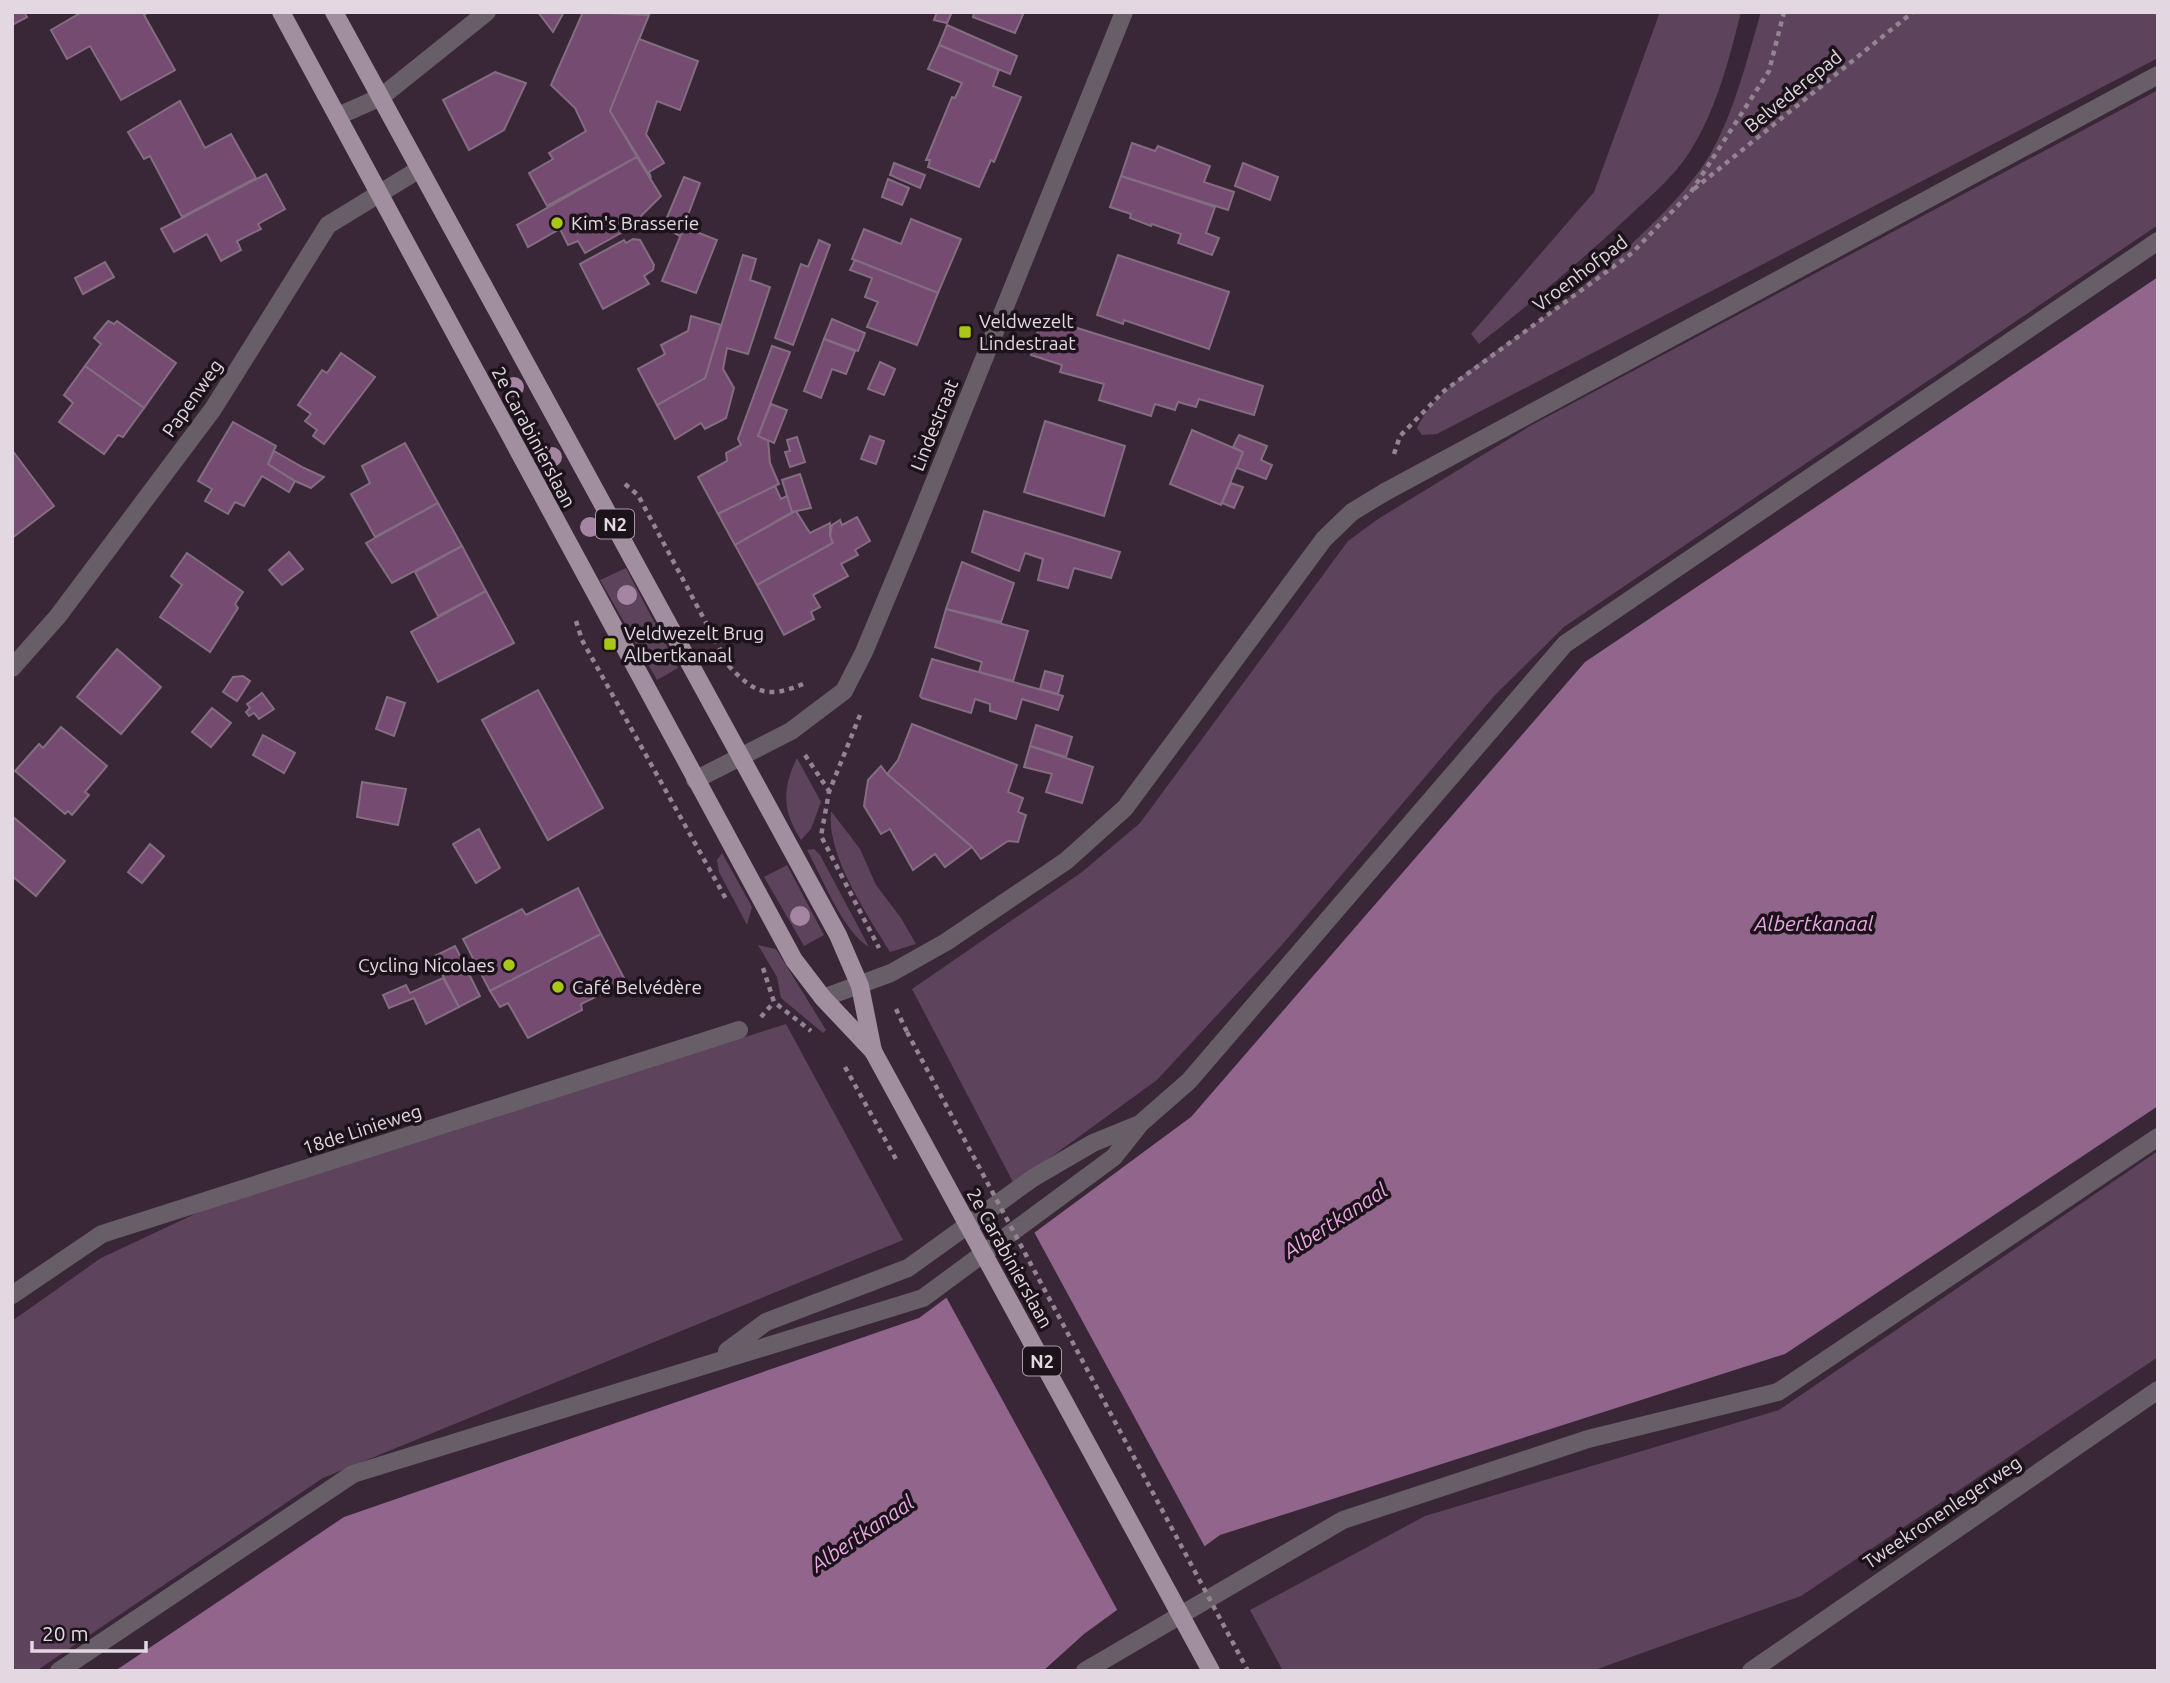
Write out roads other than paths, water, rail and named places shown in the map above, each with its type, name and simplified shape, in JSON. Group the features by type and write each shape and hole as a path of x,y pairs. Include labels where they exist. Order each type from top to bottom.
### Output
{"main road":[{"name":"2e Carabinierslaan","path":"281,12 794,960 823,998 873,1051 1211,1671"},
{"name":"2e Carabinierslaan","path":"334,12 418,170 743,756 838,935 860,986 873,1051"}],"street":[{"path":"338,116 381,97 487,12"},
{"name":"Lindestraat","path":"695,780 791,732 844,691 864,652 1124,12"},
{"path":"823,998 891,973 946,942 1066,861 1125,808 1324,539 1352,512 2158,75"},
{"name":"Papenweg","path":"12,668 58,616 213,409 328,225 418,170"},
{"path":"58,1671 353,1474 715,1360 923,1298 1114,1157 1141,1123 1189,1081 1565,644 2158,241"},
{"name":"18de Linieweg","path":"12,1295 102,1234 738,1030"},
{"path":"715,1360 766,1322 908,1268 1032,1178 1093,1143 1141,1123"},
{"path":"1085,1671 1343,1520 1588,1439 1778,1392 2158,1137"},
{"name":"Tweekronenlegerweg","path":"1751,1671 2158,1390"}],"water":[{"name":"Albertkanaal","path":"2158,277 2158,1106 1785,1354 1220,1535 1084,1634 1043,1671 115,1671 344,1517 919,1318 1191,1117 1585,662"}],"place":[{"name":"Kim's Brasserie","path":"557,223"},
{"name":"Veldwezelt Lindestraat","path":"965,332"},
{"name":"Veldwezelt Brug Albertkanaal","path":"610,644"},
{"name":"Cycling Nicolaes","path":"509,965"},
{"name":"Café Belvédère","path":"558,987"}]}
